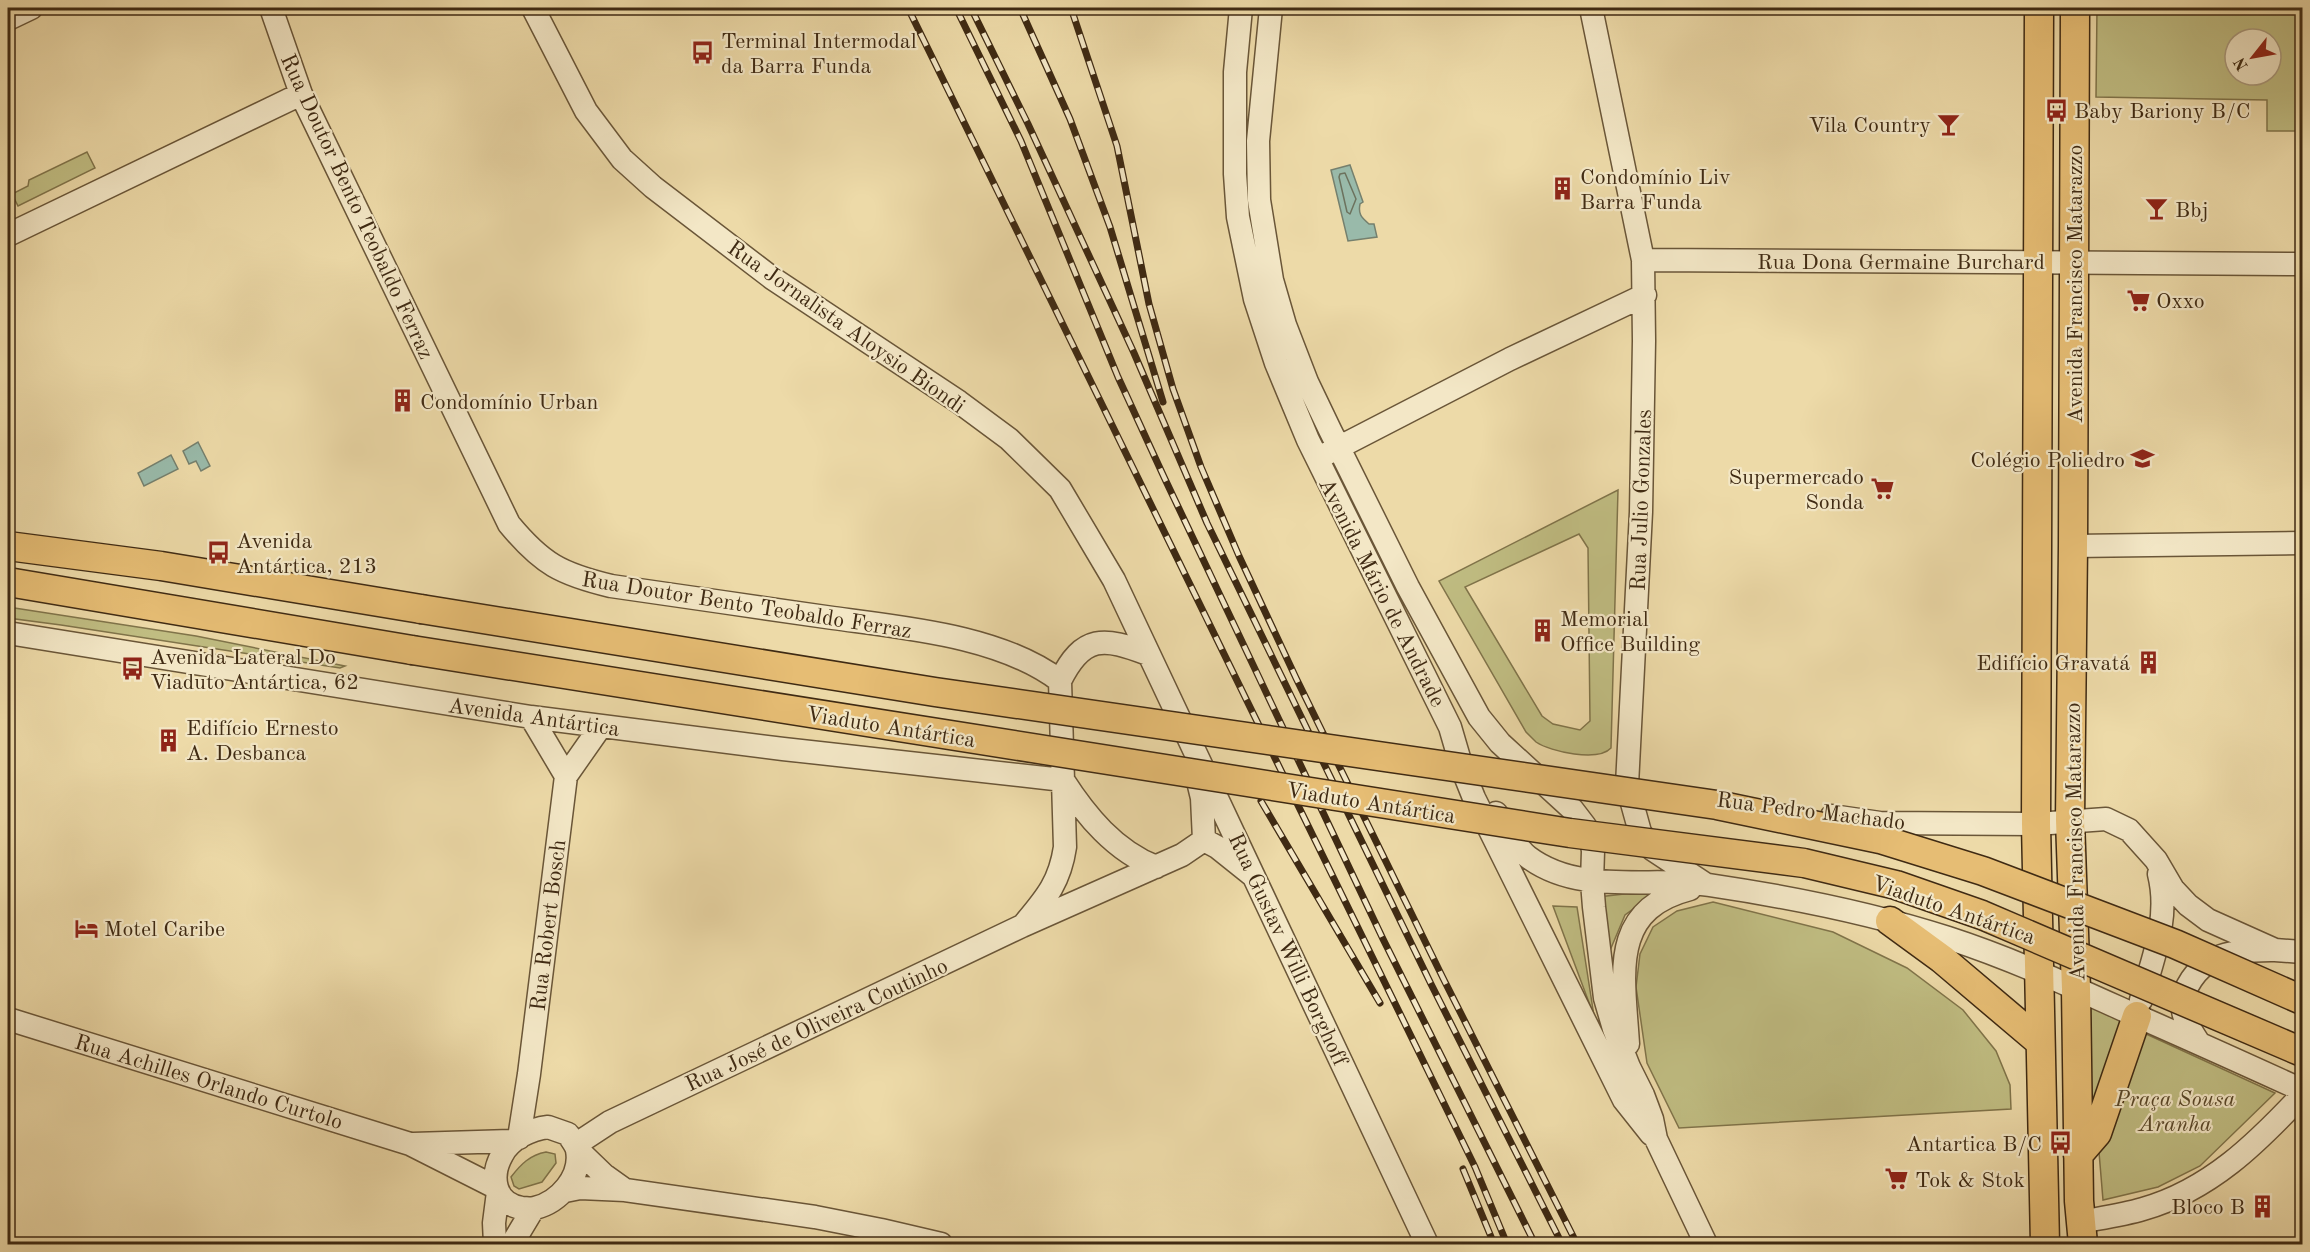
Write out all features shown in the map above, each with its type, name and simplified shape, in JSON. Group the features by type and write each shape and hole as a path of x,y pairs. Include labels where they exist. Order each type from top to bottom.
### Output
{"main road":[{"name":"Avenida Francisco Matarazzo","path":"2039,8 2036,824 2045,1245"},
{"name":"Avenida Francisco Matarazzo","path":"2075,8 2070,820 2081,1233"},
{"name":"Viaduto Antártica","path":"8,546 161,566 935,692 1717,805 1820,825 1891,842 1983,870 2175,944 2302,1000"},
{"name":"Viaduto Antártica","path":"8,582 412,650 1570,833 1804,863 1896,885 1982,915 2302,1052"},
{"path":"1890,921 1942,959 2040,1042"},
{"path":"2078,1155 2097,1133 2137,1016"}],"street":[{"path":"8,19 31,8"},
{"name":"Rua Doutor Bento Teobaldo Ferraz","path":"272,8 302,94 509,524 529,548 551,565 578,578 611,586 896,627 988,644 1041,667 1060,681"},
{"name":"Rua Jornalista Aloysio Biondi","path":"534,8 586,111 622,159 653,187 772,278 976,414 1009,439 1060,489 1114,580 1148,654"},
{"name":"Avenida Mário de Andrade","path":"1241,8 1234,72 1238,218 1256,299 1276,363 1317,459 1450,727 1474,798 1619,1089 1637,1118 1656,1139"},
{"name":"Avenida Mário de Andrade","path":"1271,8 1258,141 1259,200 1272,280 1285,325 1307,382 1408,587 1479,717 1500,743 1572,809 1584,826 1593,851 1592,882 1605,998 1614,1029 1643,1095 1652,1119 1656,1139 1706,1245"},
{"name":"Rua Julio Gonzales","path":"1591,8 1643,260 1645,295 1641,512 1628,785 1640,832 1652,849 1706,885"},
{"path":"8,235 302,94"},
{"name":"Rua Dona Germaine Burchard","path":"1643,260 2302,264"},
{"path":"1317,459 1510,359 1645,295"},
{"path":"2073,546 2302,543"},
{"name":"Avenida Antártica","path":"8,633 531,717 1063,780"},
{"path":"1148,654 1119,643 1099,642 1082,650 1069,662 1060,681 1063,780 1078,803 1098,826 1135,858 1156,867 1182,855 1204,840"},
{"name":"Rua Gustav Willi Borghoff","path":"1148,654 1256,878 1427,1245"},
{"path":"531,717 566,776"},
{"name":"Rua Robert Bosch","path":"523,1136 566,776 601,726"},
{"path":"1450,727 1490,803 1528,857 1545,867 1592,882 1706,885 1832,907 1890,921 1983,950 2302,1090"},
{"path":"1193,748 1202,798 1204,840"},
{"name":"Rua Pedro Machado","path":"1523,764 1628,785 1880,823 2036,824 2106,819 2129,830 2156,860 2173,889 2188,905 2208,920 2276,950 2302,952"},
{"name":"Rua José de Oliveira Coutinho","path":"1022,926 1055,885 1062,866 1065,847 1063,780"},
{"path":"1204,840 1217,847 1256,878"},
{"path":"2137,1016 2162,927 2164,906 2156,860"},
{"name":"Rua José de Oliveira Coutinho","path":"573,1143 610,1122 1022,926 1156,867"},
{"path":"1629,1067 1625,994 1627,942 1634,925 1646,910 1673,893 1706,885"},
{"path":"2199,1043 2187,1024 2183,1010 2183,999 2190,980 2216,958 2251,950 2276,950"},
{"name":"Rua Achilles Orlando Curtolo","path":"8,1019 410,1144 496,1189"},
{"path":"2081,1233 2164,1202 2194,1188 2239,1158 2268,1132 2302,1095"},
{"path":"495,1245 497,1164 504,1151 523,1136 548,1127 573,1143 604,1175 625,1190"},
{"name":"Rua Achilles Orlando Curtolo","path":"410,1144 523,1136"},
{"path":"496,1189 506,1202 516,1207 533,1209 553,1200 565,1191 573,1176 573,1143"},
{"path":"565,1191 580,1188 625,1190 815,1217 932,1243"},
{"path":"512,1245 533,1209"}],"green space":[{"path":"2097,8 2302,8 2302,131 2267,131 2267,100 2096,97"},
{"path":"87,152 95,168 18,206 12,194 28,186 29,180"},
{"path":"1618,490 1611,748 1605,752 1586,755 1563,752 1536,742 1526,732 1439,581","holes":["1579,534 1588,548 1590,721 1580,730 1553,724 1542,716 1465,587"]},
{"path":"8,607 196,636 345,666 340,668 8,618"},
{"path":"1659,890 1625,915 1606,960 1598,897"},
{"path":"1713,902 1833,932 1907,968 1963,1010 1996,1051 2010,1085 2011,1109 1679,1128 1647,1063 1636,987 1640,954 1653,927 1677,911"},
{"path":"1553,906 1577,907 1594,1016"},
{"name":"Praça Sousa Aranha","path":"2086,1004 2124,1022 2088,1116"},
{"name":"Praça Sousa Aranha","path":"2144,1033 2275,1093 2200,1166 2158,1187 2103,1200 2099,1152"},
{"path":"546,1152 555,1154 556,1163 542,1182 519,1189 514,1186 511,1177 518,1168 531,1158"}],"water":[{"path":"1350,165 1363,202 1360,204 1360,213 1369,224 1374,224 1377,237 1348,241 1331,170"},
{"path":"198,442 210,466 201,471 196,461 189,464 183,451"},
{"path":"171,455 178,469 144,486 138,473"}],"railway":[{"path":"908,8 1475,1167 1507,1244"},
{"path":"956,8 1021,141 1118,377 1164,477 1383,939 1535,1244"},
{"path":"971,8 1028,124 1134,353 1207,523 1431,984 1562,1244"},
{"path":"1020,8 1070,119 1110,227 1163,402"},
{"path":"1071,8 1117,146 1149,304 1173,389 1201,467 1239,556 1296,678 1577,1244"},
{"path":"1261,801 1380,1003"},
{"path":"1463,1169 1494,1244"}],"place":[{"name":"Terminal Intermodal da Barra Funda","path":"703,53"},
{"name":"Baby Bariony B/C","path":"2056,110"},
{"name":"Vila Country","path":"1949,124"},
{"name":"Condomínio Liv Barra Funda","path":"1562,189"},
{"name":"Bbj","path":"2157,209"},
{"name":"Oxxo","path":"2138,300"},
{"name":"Condomínio Urban","path":"402,401"},
{"name":"Colégio Poliedro","path":"2143,459"},
{"name":"Supermercado Sonda","path":"1882,489"},
{"name":"Avenida Antártica, 213","path":"218,553"},
{"name":"Memorial Office Building","path":"1542,631"},
{"name":"Edifício Gravatá","path":"2148,662"},
{"name":"Avenida Lateral Do Viaduto Antártica, 62","path":"132,669"},
{"name":"Edifício Ernesto A. Desbanca","path":"168,740"},
{"name":"Motel Caribe","path":"86,928"},
{"name":"Antartica B/C","path":"2060,1143"},
{"name":"Tok & Stok","path":"1897,1179"},
{"name":"Bloco B","path":"2263,1206"}]}
